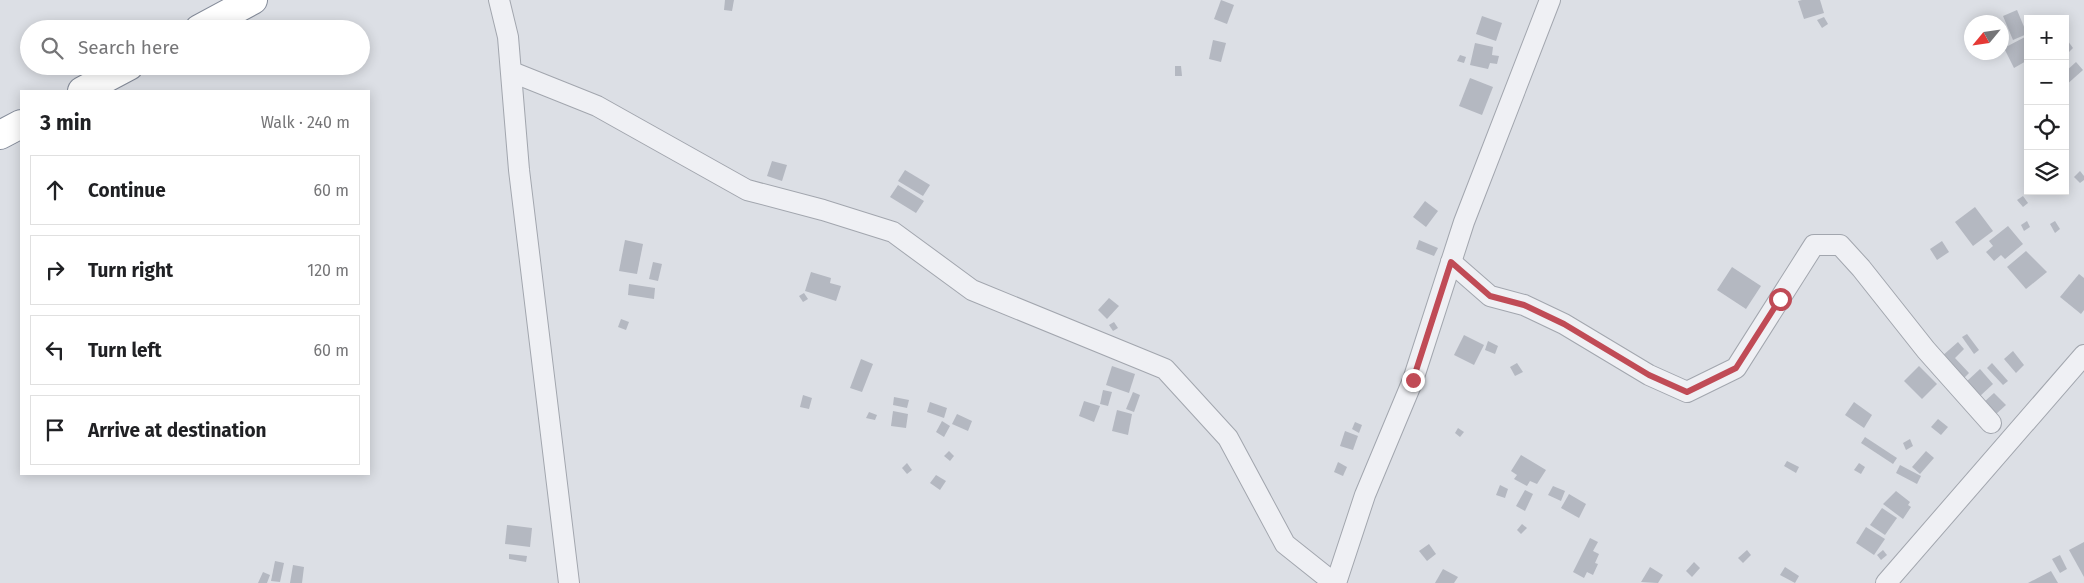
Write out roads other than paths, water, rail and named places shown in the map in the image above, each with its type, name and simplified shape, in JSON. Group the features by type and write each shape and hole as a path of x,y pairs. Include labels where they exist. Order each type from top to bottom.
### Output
{"highway":[{"path":"216,20 253,0"},
{"path":"84,90 111,75"},
{"path":"0,135 20,125"}],"street":[{"path":"499,0 508,36 519,170 569,583"},
{"path":"512,72 597,106 747,190 893,232 972,290 1165,369 1228,438 1285,544 1335,583 1365,494 1413,380 1467,213 1550,0"},
{"path":"1451,262 1490,296 1524,305 1564,324 1649,375 1687,392 1736,368 1814,245 1840,245 1862,268 1926,350 1991,423"},
{"path":"1886,583 2084,355"}]}
